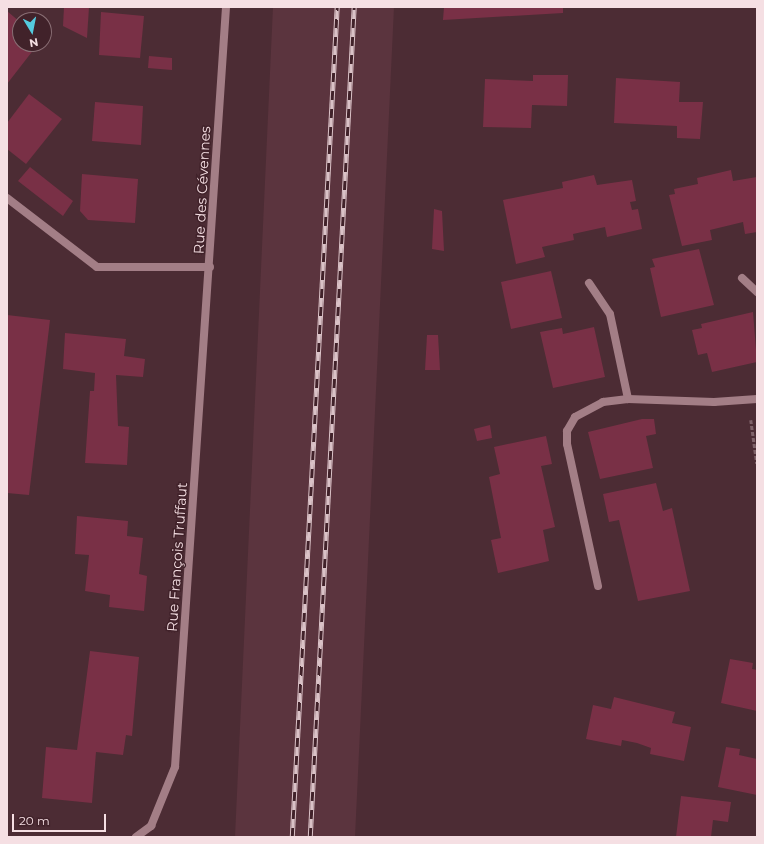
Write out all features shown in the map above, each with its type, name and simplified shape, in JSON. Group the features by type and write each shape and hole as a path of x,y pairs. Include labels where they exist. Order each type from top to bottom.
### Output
{"street":[{"name":"Rue des Cévennes","path":"7,198 97,267 210,267 226,7"},
{"name":"Rue François Truffaut","path":"136,837 151,826 175,767 210,267"},
{"path":"742,278 757,292"},
{"path":"589,283 610,314 628,398"},
{"path":"598,586 567,431 575,417 603,402 628,398 714,402 753,400"}],"path":[{"path":"753,400 757,464"}],"shaded area":[{"path":"273,7 394,7 355,837 235,837"}],"building":[{"path":"64,7 89,7 87,38 63,26"},
{"path":"444,7 563,7 563,13 443,20"},
{"path":"7,11 12,15 12,52 32,52 7,84"},
{"path":"101,12 144,16 140,58 99,55"},
{"path":"149,56 172,58 172,70 148,68"},
{"path":"533,75 568,75 567,106 532,105 531,128 483,127 485,79 533,81"},
{"path":"616,78 680,82 679,102 703,102 700,139 677,138 677,126 614,123"},
{"path":"29,94 62,119 26,164 7,149 7,123"},
{"path":"95,102 143,106 141,145 92,141"},
{"path":"30,167 73,201 63,216 18,181"},
{"path":"731,170 733,181 757,177 757,232 745,234 743,222 710,230 712,240 682,246 669,195 675,194 674,189 698,184 697,178"},
{"path":"82,174 138,179 135,223 88,220 80,211"},
{"path":"594,175 597,185 632,180 636,201 630,202 632,210 638,209 642,229 607,237 605,227 573,234 574,240 542,247 545,257 516,264 503,200 563,188 562,182"},
{"path":"434,209 442,211 444,251 432,249"},
{"path":"699,249 714,305 661,317 650,268 655,267 652,259"},
{"path":"551,271 562,318 511,329 501,282"},
{"path":"753,312 757,362 712,372 707,353 698,355 692,330 702,328 701,324"},
{"path":"7,315 50,320 29,495 7,493"},
{"path":"594,327 605,377 553,388 540,332 562,328 563,334"},
{"path":"65,333 126,339 124,356 145,359 143,377 116,375 118,426 129,427 127,465 85,463 90,391 94,391 95,373 63,369"},
{"path":"427,335 438,335 440,370 425,370"},
{"path":"642,419 654,419 656,434 646,436 653,468 600,479 588,432"},
{"path":"490,425 492,438 477,441 474,429"},
{"path":"546,436 552,464 541,466 555,527 543,530 549,561 498,573 491,540 501,538 489,477 500,474 494,447"},
{"path":"656,483 663,511 672,508 690,591 638,601 619,520 609,522 603,494"},
{"path":"77,516 128,521 127,536 143,538 139,574 147,576 144,611 109,607 110,595 85,591 89,555 75,554"},
{"path":"90,651 139,657 132,736 126,735 123,755 96,752 92,803 42,798 46,747 77,750"},
{"path":"730,659 753,663 752,669 757,670 757,711 721,703"},
{"path":"614,697 675,712 672,723 691,727 684,761 650,754 651,748 637,743 622,740 621,746 586,739 593,705 611,709"},
{"path":"726,747 740,749 739,755 757,759 757,795 718,787"},
{"path":"681,796 731,802 728,822 713,820 711,837 676,837"}],"railway":[{"path":"292,837 337,7"},
{"path":"310,837 354,7"}]}
